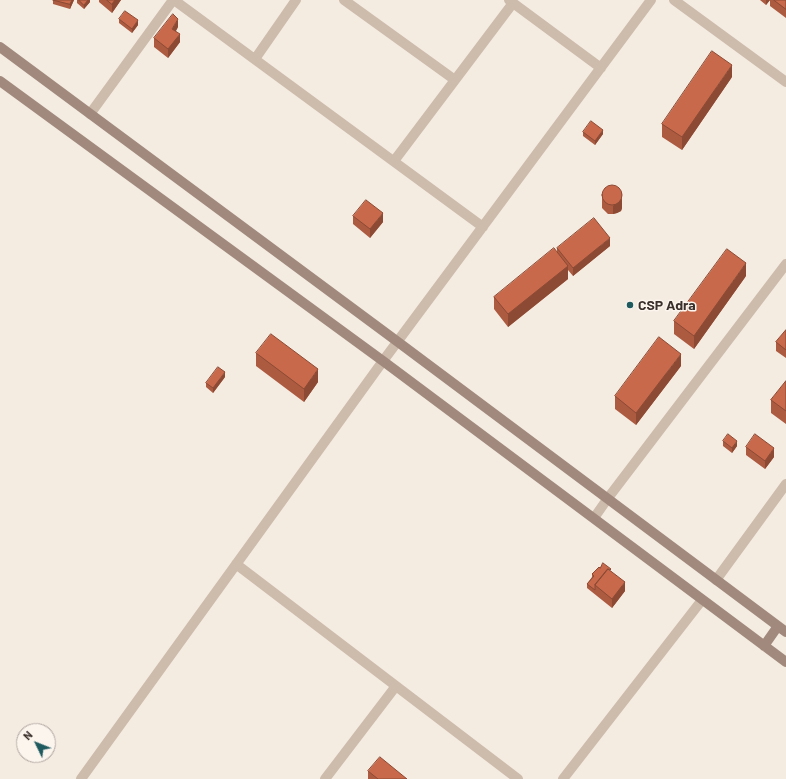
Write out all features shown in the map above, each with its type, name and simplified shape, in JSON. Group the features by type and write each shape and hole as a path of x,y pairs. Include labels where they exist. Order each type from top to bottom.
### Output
{"main road":[{"path":"0,47 608,498 786,632"},
{"path":"0,81 383,362 786,662"},
{"path":"764,646 778,626"}],"street":[{"path":"90,114 174,0 483,227"},
{"path":"254,59 296,0"},
{"path":"344,0 455,80"},
{"path":"81,779 383,362 651,0"},
{"path":"674,0 786,82"},
{"path":"394,162 511,2 601,68"},
{"path":"594,518 786,264"},
{"path":"716,580 786,484"},
{"path":"236,564 518,779"},
{"path":"562,779 702,600"},
{"path":"325,779 396,686"}],"building":[{"path":"53,0 72,0 70,4"},
{"path":"79,0 88,0 84,5"},
{"path":"107,0 115,0 112,4"},
{"path":"774,0 786,0 786,9"},
{"path":"125,11 138,20 132,29 119,19"},
{"path":"173,14 178,19 172,29 180,34 168,49 154,38"},
{"path":"712,51 732,65 682,137 662,124"},
{"path":"591,121 603,130 595,141 583,132"},
{"path":"608,185 616,185 622,191 622,199 616,205 608,205 602,199 602,191"},
{"path":"366,200 383,213 370,229 353,216"},
{"path":"594,218 610,238 573,268 557,248"},
{"path":"554,248 568,266 508,314 494,297"},
{"path":"727,249 746,263 694,336 674,321"},
{"path":"786,330 786,350 776,342"},
{"path":"271,334 318,369 304,389 256,353"},
{"path":"659,337 681,354 636,413 615,396"},
{"path":"218,367 225,372 213,388 206,383"},
{"path":"786,381 786,411 771,400"},
{"path":"728,434 737,441 732,448 723,441"},
{"path":"755,434 774,448 765,461 746,447"},
{"path":"603,563 611,569 608,569 595,585 595,590 587,584 594,576 592,574 599,567 600,568"},
{"path":"608,569 625,582 612,599 595,585"},
{"path":"380,757 407,779 378,779 368,771"}],"place":[{"name":"CSP Adra","path":"630,305"}]}
